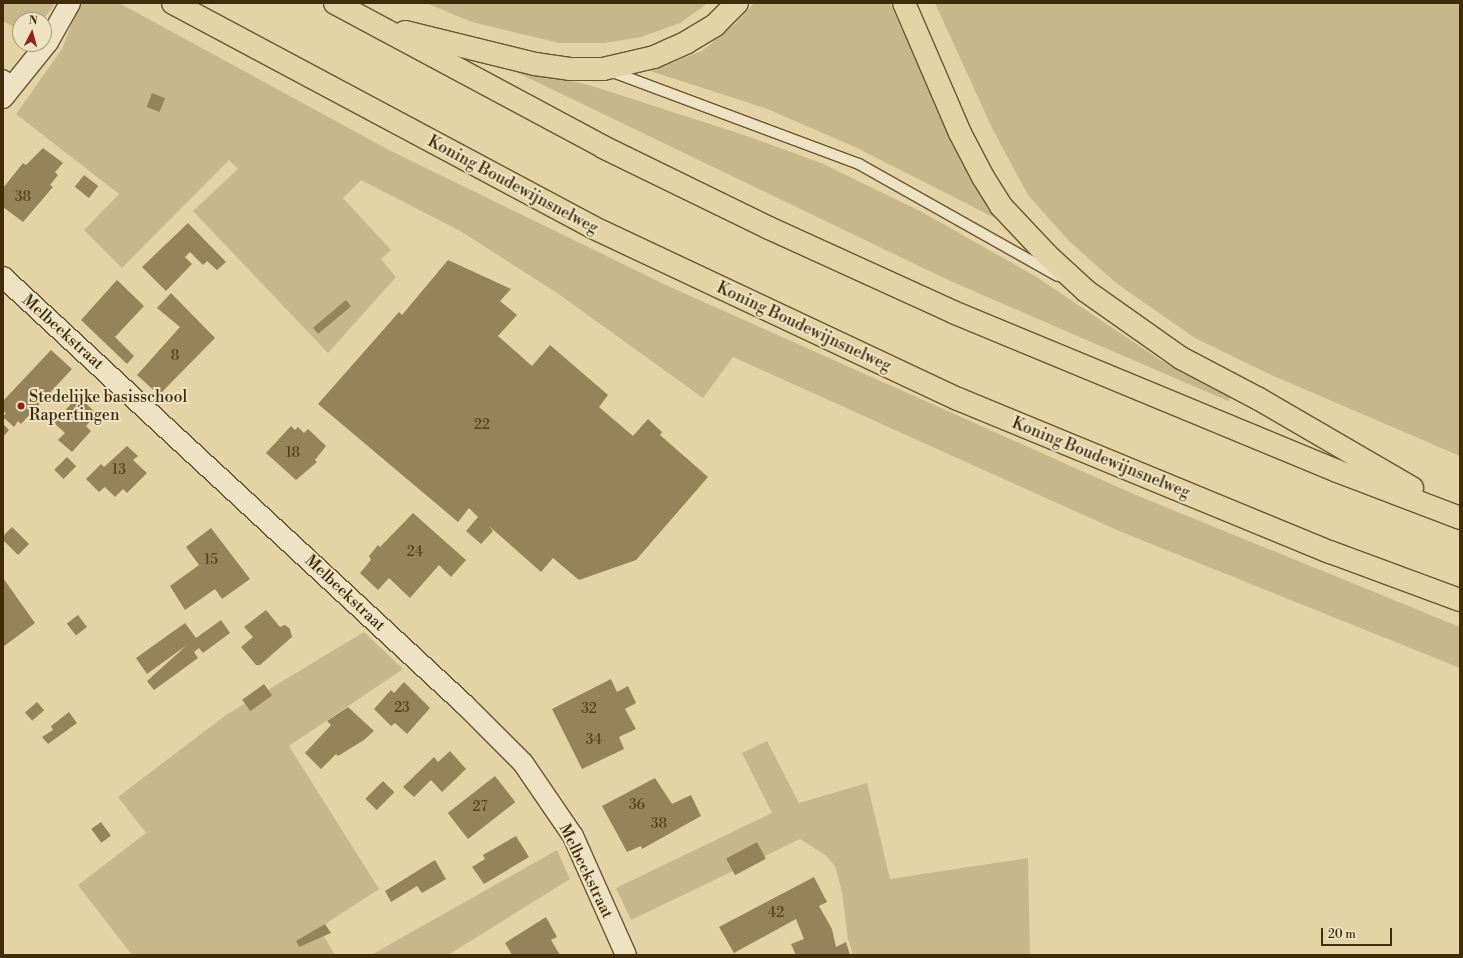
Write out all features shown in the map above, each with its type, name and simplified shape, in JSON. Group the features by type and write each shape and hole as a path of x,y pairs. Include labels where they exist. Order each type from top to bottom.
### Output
{"highway":[{"name":"Koning Boudewijnsnelweg","path":"173,3 592,227 951,396 1330,552 1460,600"},
{"path":"335,3 603,147 769,228 953,312 1337,471 1460,517"},
{"path":"374,25 535,64 570,69 603,69 654,57 687,42 715,25 737,3"},
{"path":"904,3 960,133 1001,206 1047,255 1086,292 1181,358 1259,399 1460,517"}],"street":[{"path":"3,98 9,79 48,42 70,3"},
{"name":"Melbeekstraat","path":"3,277 464,704 523,763 573,836 626,955"}],"lane":[{"path":"603,69 859,164 1086,292"}],"shaded area":[{"path":"3,3 55,3 49,12 12,12 12,26 3,21"},
{"path":"80,3 119,3 389,150 668,286 1131,493 1460,627 1460,668 1119,531 733,357 703,398 557,293 462,232 361,180 343,198 391,250 381,259 396,277 328,353 193,211 238,169 229,160 122,268 84,230 119,194 16,114 62,49"},
{"path":"426,3 708,3 680,23 641,37 605,43 559,43 472,22"},
{"path":"754,3 890,3 962,164 997,219 855,147 765,108 650,71 702,51 736,23"},
{"path":"935,3 1460,3 1460,456 1269,374 1195,338 1116,283 1069,241 1028,195 992,128"},
{"path":"516,72 547,76 589,85 741,134 821,163 922,212 1035,276 1162,361 1231,397 1228,401 948,280"},
{"path":"364,632 403,669 289,746 379,889 319,928 335,955 132,955 78,885 146,833 118,797 226,715"},
{"path":"767,741 799,803 867,783 890,879 1028,858 1030,955 853,955 848,939 842,892 835,866 825,855 800,839 631,920 616,888 772,813 742,753"},
{"path":"557,850 570,879 448,955 371,955"}],"building":[{"path":"152,93 165,98 160,112 147,107"},
{"path":"43,148 63,163 55,172 58,175 50,185 53,187 23,222 3,207 3,188 23,163 26,165"},
{"path":"84,175 98,186 89,198 75,187"},
{"path":"188,223 226,262 217,270 207,261 203,265 190,252 185,257 192,264 166,291 142,267"},
{"path":"448,260 511,289 500,301 517,315 498,336 532,366 550,345 608,395 599,407 633,436 648,419 662,432 660,435 708,477 636,560 579,580 553,558 541,572 489,526 493,531 481,544 466,531 478,517 469,508 458,522 318,404 399,312 402,315"},
{"path":"117,280 144,306 115,337 134,356 127,364 81,320"},
{"path":"171,293 215,338 159,395 137,375 180,327 157,308"},
{"path":"346,300 351,306 318,334 313,328"},
{"path":"51,350 72,369 21,424 18,421 14,427 3,417 6,413 3,411 3,401"},
{"path":"78,396 97,414 86,426 91,431 72,452 58,440 65,433 54,423"},
{"path":"3,424 9,430 3,437"},
{"path":"291,426 295,430 298,427 304,433 308,429 326,446 315,460 317,462 296,480 266,453"},
{"path":"127,446 138,456 133,460 147,473 127,493 123,489 115,497 105,487 99,492 86,479 101,464 104,467"},
{"path":"67,457 76,466 63,479 54,470"},
{"path":"413,513 466,560 451,577 439,565 410,598 389,578 378,590 360,573 371,560 369,556 378,545 380,547"},
{"path":"12,527 29,544 18,555 3,540 3,536"},
{"path":"211,528 250,579 222,599 215,589 185,610 170,586 199,565 186,547"},
{"path":"3,578 35,623 3,647"},
{"path":"266,610 280,627 285,625 290,629 292,637 260,665 256,665 241,647 253,637 244,627"},
{"path":"78,615 87,627 76,635 67,623"},
{"path":"221,620 230,633 203,653 199,648 194,652 198,658 154,690 147,681 187,645 147,674 136,658 185,623 196,638"},
{"path":"611,679 617,692 628,686 636,703 625,709 636,729 619,737 624,749 582,769 552,709"},
{"path":"404,682 430,708 407,734 395,723 391,726 374,709 391,690 394,693"},
{"path":"264,684 272,695 250,711 242,700"},
{"path":"37,702 44,710 32,721 25,712"},
{"path":"348,707 374,731 364,740 338,756 336,754 321,769 305,753 331,725 327,721"},
{"path":"69,712 77,723 48,744 42,737 53,730 51,726"},
{"path":"450,751 466,769 442,792 431,780 414,797 403,787 434,757 438,762"},
{"path":"495,776 515,802 468,839 448,813"},
{"path":"655,778 672,804 691,795 701,816 642,849 641,846 627,852 602,806"},
{"path":"383,781 394,792 377,810 365,799"},
{"path":"101,822 111,836 101,843 91,829"},
{"path":"516,836 529,857 484,884 472,867 485,859 483,855"},
{"path":"757,842 766,859 735,875 726,858"},
{"path":"435,860 446,879 422,893 417,886 391,902 385,891"},
{"path":"814,877 827,902 819,906 832,929 836,947 846,942 850,955 796,955 791,944 804,939 796,919 734,953 719,927"},
{"path":"546,917 557,937 551,940 560,955 512,955 505,943"},
{"path":"325,924 331,933 299,947 296,941"}],"place":[{"name":"Stedelijke basisschool Rapertingen","path":"21,406"}]}
